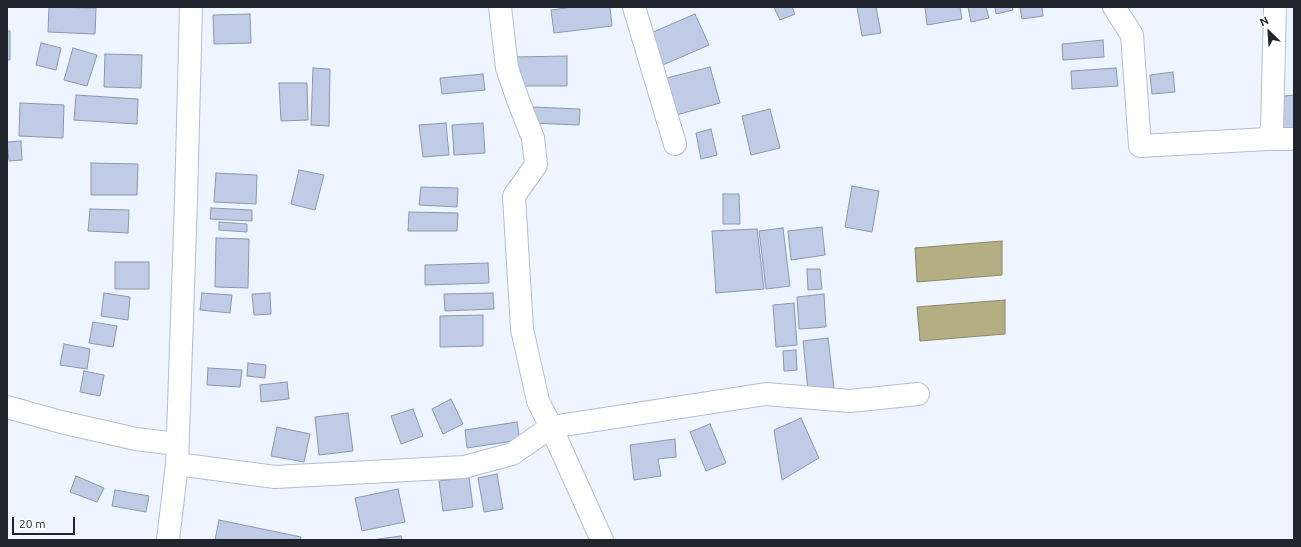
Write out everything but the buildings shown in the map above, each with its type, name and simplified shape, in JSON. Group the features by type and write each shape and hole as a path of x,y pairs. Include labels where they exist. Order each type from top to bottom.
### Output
{"street":[{"path":"168,540 177,454 191,7"},
{"path":"500,7 507,68 533,138 536,165 514,196 522,329 538,402 551,427 602,540"},
{"path":"634,7 675,144"},
{"path":"1114,7 1132,35 1140,146 1294,139"},
{"path":"1268,139 1272,128 1275,7"},
{"path":"7,407 68,424 136,439 177,454 275,477 464,467 512,454 551,427 766,394 850,401 918,394"}],"shaded area":[{"path":"1002,241 1002,275 917,282 915,248"},
{"path":"1005,300 1005,334 920,341 917,307"}]}
